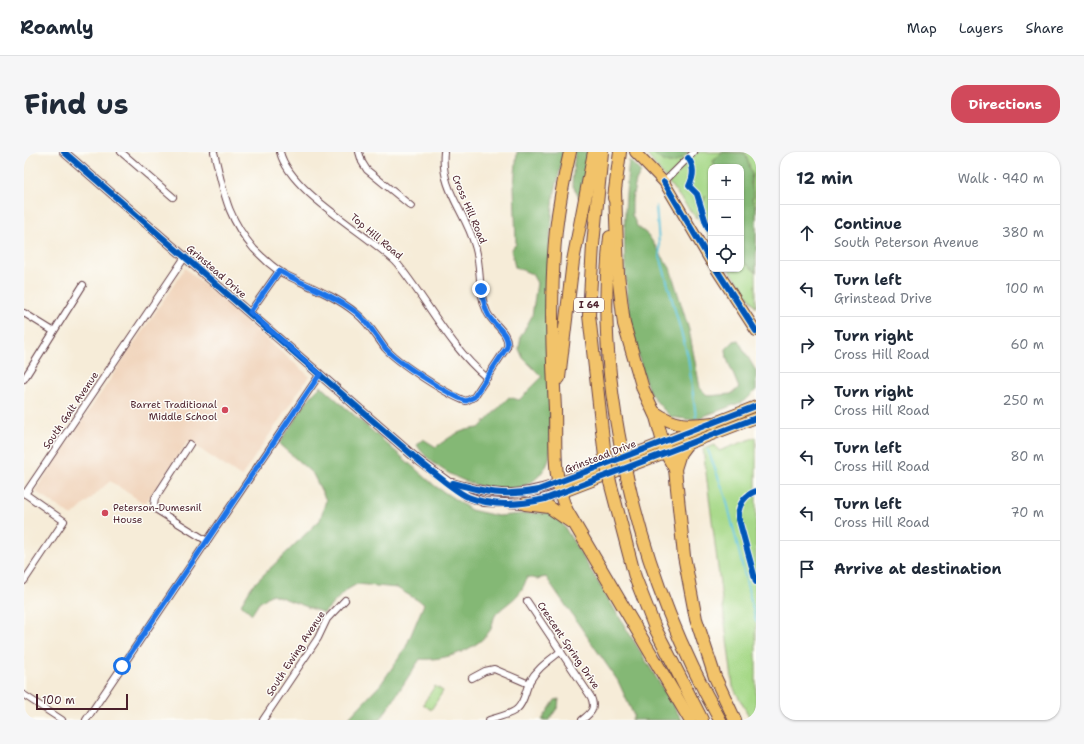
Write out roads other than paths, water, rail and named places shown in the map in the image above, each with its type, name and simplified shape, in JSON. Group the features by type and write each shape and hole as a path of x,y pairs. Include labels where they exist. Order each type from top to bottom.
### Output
{"highway":[{"path":"570,152 560,202 554,250 553,378 556,467 560,488 565,508 690,720"},
{"path":"555,410 573,261 594,152"},
{"name":"I 64","path":"602,152 588,315 605,457 610,482 635,577 655,628 702,720"},
{"name":"I 64","path":"620,153 614,191 607,274 608,345 615,415 636,517 656,582 690,664 720,720"},
{"path":"614,191 618,274 624,324 636,368 647,399 654,412 664,448 675,469 684,556 696,619 715,677 735,720"},
{"path":"654,412 668,422 682,426 713,423"},
{"path":"675,469 680,453 686,445"},
{"path":"525,504 549,507 576,527"}],"main road":[{"path":"635,152 664,182 708,257"},
{"path":"718,272 756,331"},
{"name":"Grinstead Drive","path":"560,488 664,448 713,423 756,406"},
{"name":"Grinstead Drive","path":"664,448 686,445 756,418"}],"street":[{"name":"Grinstead Drive","path":"64,152 250,312 418,460 467,496 484,502 525,504 560,488"},
{"path":"121,152 173,197"},
{"name":"Cross Hill Road","path":"214,152 227,204 234,222 264,260 279,271 355,312 369,326 392,356 405,366 466,401 472,399 487,378 507,347 508,342 505,334 491,319 486,311 481,289 476,246 445,181 444,152"},
{"name":"Top Hill Road","path":"280,152 285,166 301,187 396,262 408,277 446,335 487,378"},
{"path":"359,152 362,162 368,170 411,206"},
{"path":"664,182 694,152"},
{"name":"South Galt Avenue","path":"24,581 64,521 25,494 185,257"},
{"path":"250,312 279,271"},
{"path":"24,379 83,284"},
{"path":"24,313 53,331"},
{"path":"86,720 320,374"},
{"path":"190,444 153,500 154,506 157,510 207,541"},
{"name":"Grinstead Drive","path":"447,482 482,492 510,494 560,488"},
{"name":"South Ewing Avenue","path":"263,720 318,638 327,619 345,600"},
{"name":"Crescent Spring Drive","path":"527,601 588,690 594,704 593,710 582,720"},
{"path":"489,720 513,712 519,707 529,684 543,665 561,651"},
{"path":"472,678 484,671 494,669 529,684"},
{"path":"24,695 62,720"}],"waterway":[{"path":"656,206 660,256 688,357 696,417"},
{"path":"708,450 726,498 756,622"}],"place":[{"name":"Barret Traditional Middle School","path":"225,410"},
{"name":"Peterson-Dumesnil House","path":"105,513"}]}
